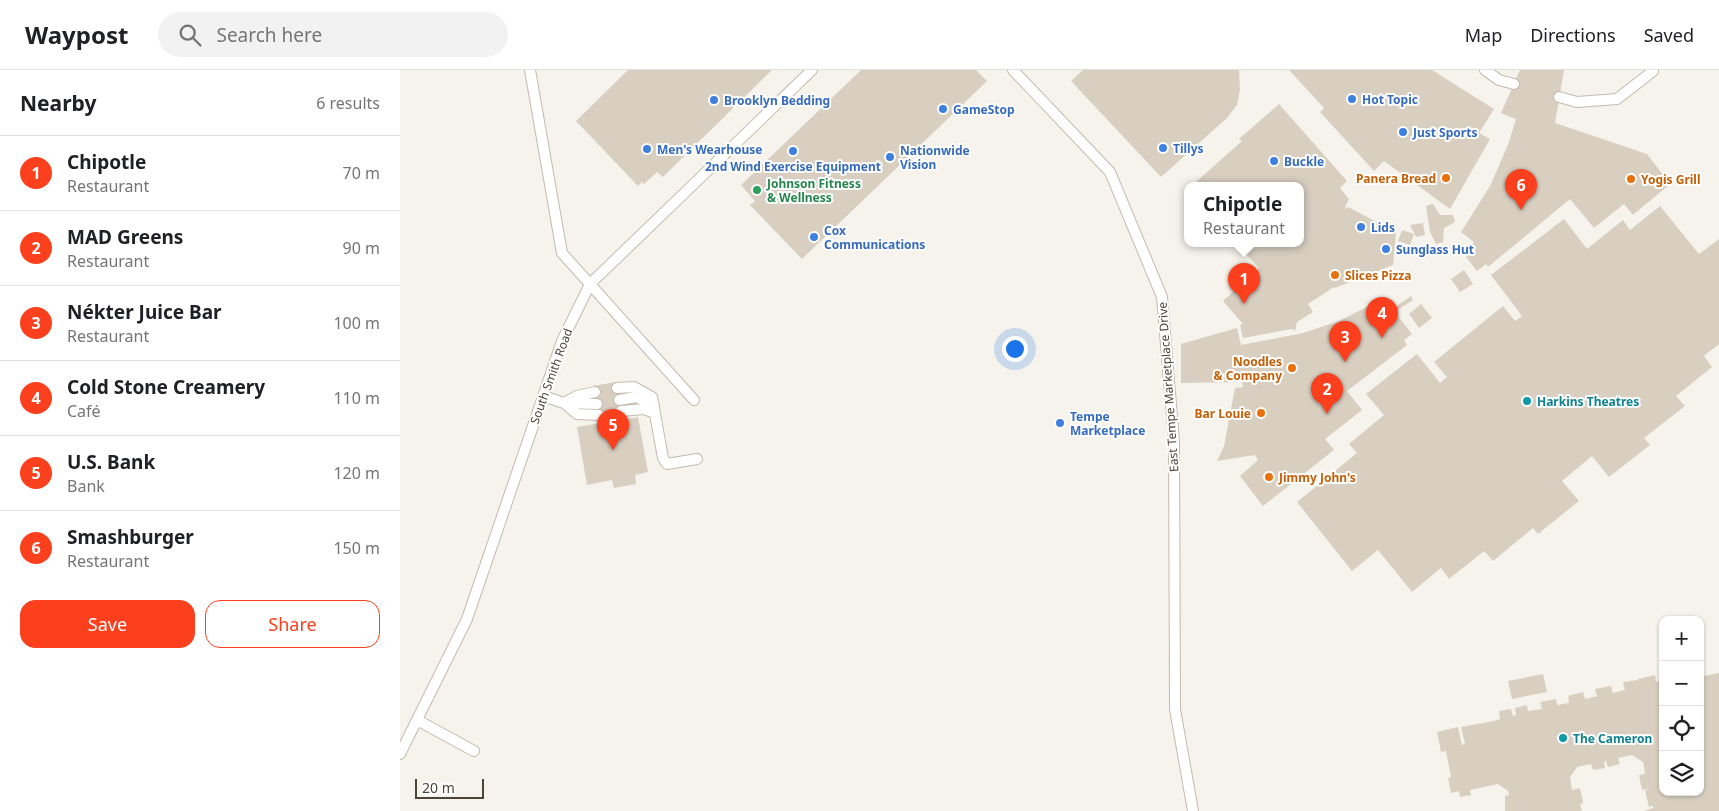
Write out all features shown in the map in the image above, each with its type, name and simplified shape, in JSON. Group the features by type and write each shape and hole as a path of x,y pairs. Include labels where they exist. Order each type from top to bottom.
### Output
{"lane":[{"path":"530,70 562,253 694,400"},
{"name":"South Smith Road","path":"400,754 467,618 562,341 590,284 812,70"},
{"name":"East Tempe Marketplace Drive","path":"1013,70 1110,172 1162,297 1174,441 1176,709 1194,811"},
{"path":"1485,70 1499,80 1514,84"},
{"path":"1560,97 1577,102 1617,99 1651,70"},
{"path":"617,388 634,387 652,397 663,458 667,464 697,459"},
{"path":"564,403 577,396 595,392"},
{"path":"543,396 564,403 597,404"},
{"path":"619,400 636,397 654,409"},
{"path":"564,403 577,414 599,415"},
{"path":"621,411 654,409"},
{"path":"418,720 474,751"}],"building":[{"name":"Men's Wearhouse","path":"628,70 772,70 663,177 657,172 644,184 642,182 638,186 576,121"},
{"path":"861,70 976,70 987,81 802,259 750,205 755,201 741,185"},
{"name":"Tillys","path":"1083,70 1239,70 1240,90 1237,105 1227,118 1161,177 1071,81"},
{"path":"1289,70 1432,70 1494,109 1479,133 1490,139 1450,209 1384,161 1374,171 1320,112 1324,108"},
{"path":"1520,70 1564,70 1555,123 1647,154 1670,184 1633,215 1624,204 1594,228 1570,199 1488,267 1486,264 1477,271 1466,257 1469,254 1465,251 1474,242 1461,232 1490,186 1508,145 1516,119 1501,113"},
{"path":"1279,104 1347,181 1340,188 1349,199 1345,207 1396,232 1393,265 1334,287 1308,304 1313,312 1297,322 1295,331 1292,329 1243,338 1240,325 1243,324 1223,301 1259,268 1240,247 1304,247 1304,182 1197,182 1242,141 1239,139"},
{"path":"1433,204 1440,215 1453,215 1455,222 1444,228 1443,242 1436,244 1430,232 1426,206"},
{"name":"Harkins Theatres","path":"1660,206 1699,254 1719,239 1719,344 1704,356 1712,367 1676,396 1685,406 1644,438 1650,445 1609,477 1592,456 1562,481 1579,501 1538,534 1533,528 1493,561 1484,551 1449,579 1441,568 1412,592 1378,550 1352,571 1297,502 1357,453 1349,444 1384,415 1366,394 1417,354 1440,383 1447,377 1434,362 1503,306 1515,321 1522,316 1491,275 1564,219 1587,249 1623,220 1630,230"},
{"path":"1423,223 1425,235 1416,237 1410,225"},
{"path":"1402,230 1414,234 1410,245 1398,241"},
{"path":"1464,270 1473,284 1460,292 1451,279"},
{"path":"1411,296 1413,300 1385,318 1388,322 1397,315 1412,334 1404,340 1407,345 1347,391 1362,410 1325,439 1334,450 1263,506 1240,476 1258,460 1255,455 1217,461 1224,446 1235,388 1243,387 1242,382 1181,383 1181,344 1237,328 1241,345 1303,333 1339,321 1373,304 1381,317"},
{"path":"1421,304 1432,318 1419,328 1409,314"},
{"path":"616,382 623,420 638,417 648,472 635,475 636,484 614,488 612,480 587,485 577,427 600,423 593,386"},
{"name":"The Cameron","path":"1719,673 1719,811 1644,811 1653,808 1653,806 1649,807 1645,791 1649,789 1642,790 1639,775 1645,774 1643,762 1632,755 1618,758 1620,764 1608,767 1606,761 1604,761 1605,768 1593,770 1591,764 1577,767 1570,777 1572,790 1580,788 1583,803 1580,804 1582,811 1505,811 1505,796 1509,795 1508,791 1498,784 1470,790 1471,795 1460,797 1459,791 1451,793 1448,778 1451,777 1446,751 1441,752 1437,732 1458,727 1462,745 1465,744 1461,727 1500,719 1499,711 1511,709 1513,716 1516,715 1515,708 1527,705 1528,711 1542,709 1540,702 1556,699 1557,705 1569,703 1568,696 1583,692 1585,699 1597,696 1595,689 1611,686 1613,693 1625,690 1623,682 1638,680 1640,686 1638,679 1655,675 1656,682 1659,681 1659,796 1704,796 1704,676"},
{"path":"1543,674 1547,692 1512,699 1508,681"}],"place":[{"name":"Hot Topic","path":"1352,99"},
{"name":"Brooklyn Bedding","path":"714,100"},
{"name":"GameStop","path":"943,109"},
{"name":"Just Sports","path":"1403,132"},
{"name":"Tillys","path":"1163,148"},
{"name":"Men's Wearhouse","path":"647,149"},
{"name":"2nd Wind Exercise Equipment","path":"793,151"},
{"name":"Nationwide Vision","path":"890,157"},
{"name":"Buckle","path":"1274,161"},
{"name":"Panera Bread","path":"1446,178"},
{"name":"Yogis Grill","path":"1631,179"},
{"name":"Johnson Fitness & Wellness","path":"757,190"},
{"name":"Smashburger","path":"1521,210"},
{"name":"Lids","path":"1361,227"},
{"name":"Cox Communications","path":"814,237"},
{"name":"Sunglass Hut","path":"1386,249"},
{"name":"Slices Pizza","path":"1335,275"},
{"name":"Chipotle","path":"1244,304"},
{"name":"Cold Stone Creamery","path":"1382,338"},
{"name":"Nékter Juice Bar","path":"1345,362"},
{"name":"Noodles & Company","path":"1292,368"},
{"name":"Harkins Theatres","path":"1527,401"},
{"name":"Bar Louie","path":"1261,413"},
{"name":"MAD Greens","path":"1327,414"},
{"name":"Tempe Marketplace","path":"1060,423"},
{"name":"U.S. Bank","path":"613,450"},
{"name":"Jimmy John's","path":"1269,477"},
{"name":"The Cameron","path":"1563,738"}]}
